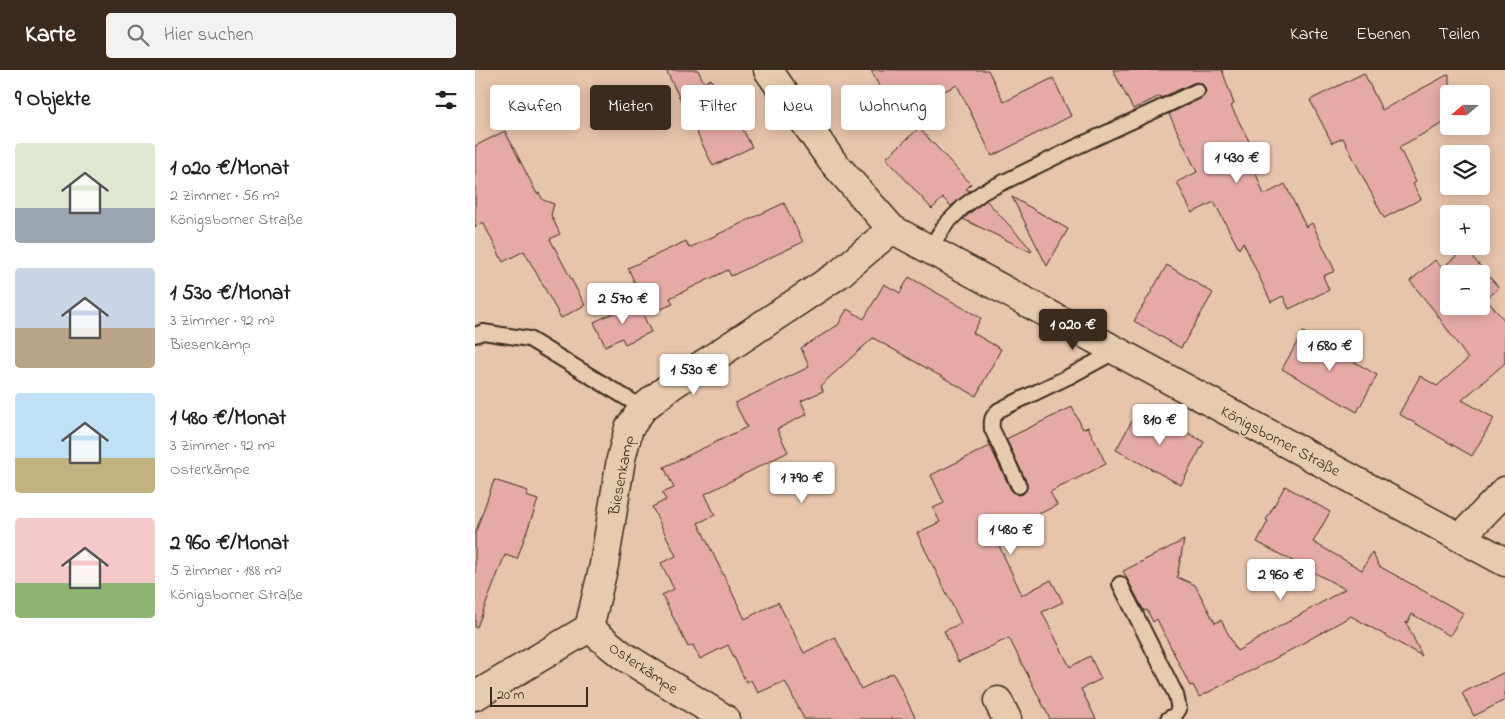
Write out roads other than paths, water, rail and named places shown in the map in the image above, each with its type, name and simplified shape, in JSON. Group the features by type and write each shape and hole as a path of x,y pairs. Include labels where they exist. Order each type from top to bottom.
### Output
{"street":[{"name":"Königsborner Straße","path":"768,70 831,161 892,229 1505,562"},
{"name":"Biesenkamp","path":"589,628 604,565 621,459 629,428 643,408 672,386 839,274 892,229"},
{"path":"1461,537 1505,491"},
{"path":"475,696 589,628"},
{"name":"Osterkämpe","path":"589,628 622,655 725,719"}],"lane":[{"path":"929,249 946,224 964,206 983,192 1197,91"},
{"path":"475,335 483,332 529,339 643,408"},
{"path":"1019,486 992,429 991,421 994,414 1068,377 1116,350"},
{"path":"1120,584 1177,695 1179,709 1175,715 1168,719"}]}
